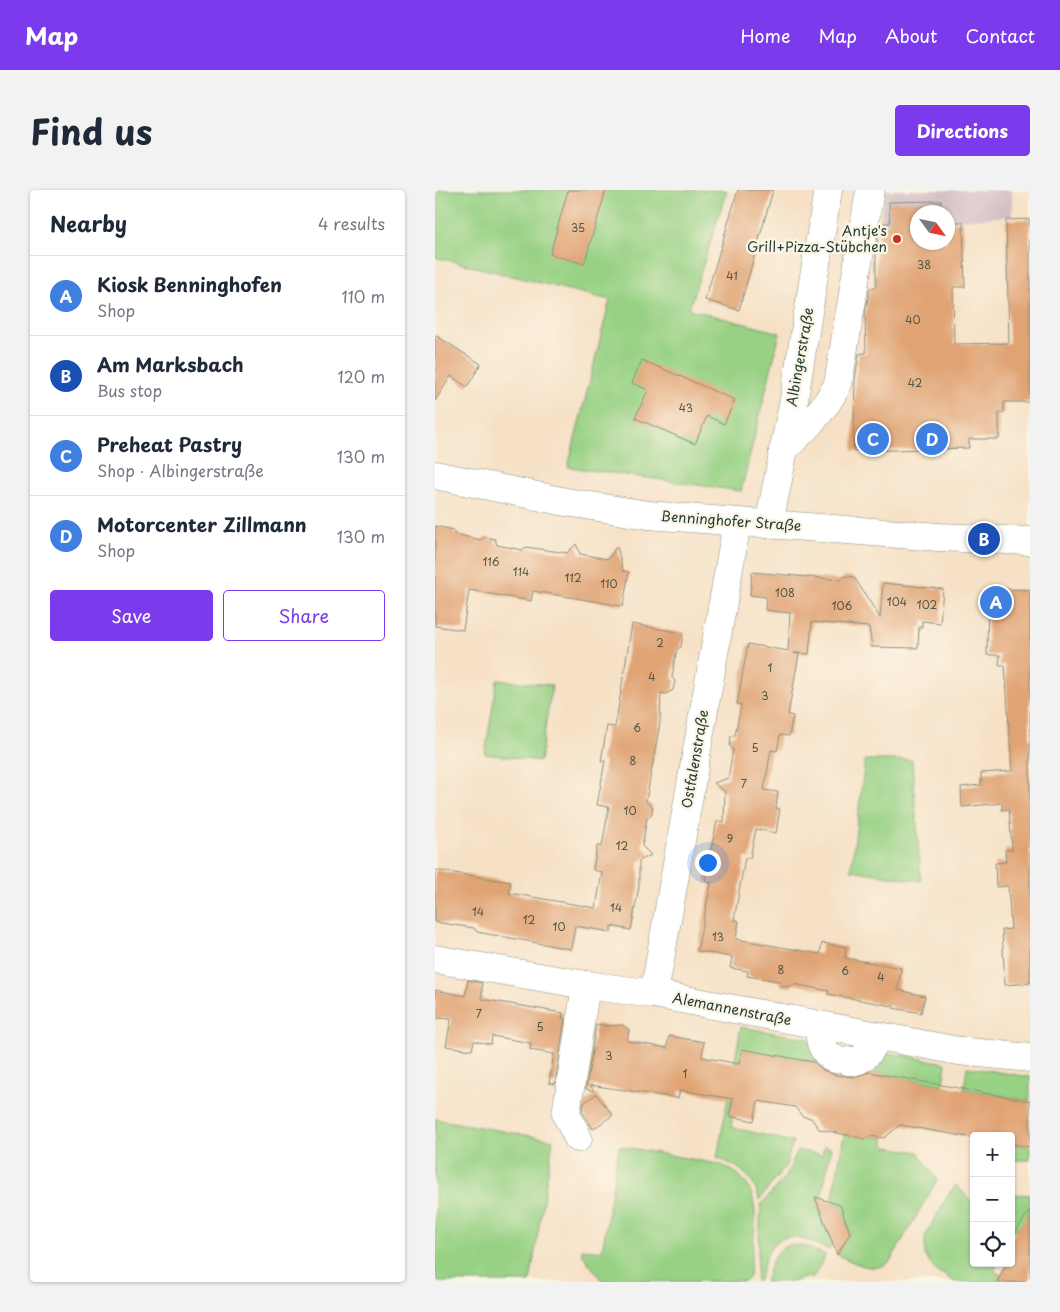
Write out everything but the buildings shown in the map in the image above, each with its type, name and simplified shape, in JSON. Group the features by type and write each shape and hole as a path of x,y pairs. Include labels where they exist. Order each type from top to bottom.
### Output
{"street":[{"name":"Albingerstraße","path":"769,524 794,399 828,190"},
{"path":"783,450 815,419 829,402 838,384 870,190"},
{"name":"Benninghofer Straße","path":"435,475 648,515 939,537 1030,540"},
{"name":"Ostfalenstraße","path":"654,994 737,523"},
{"name":"Alemannenstraße","path":"435,959 586,985 654,994 959,1051 1030,1058"},
{"path":"578,1138 565,1114 586,985"},
{"path":"819,1026 819,1038 823,1050 842,1060 855,1062 862,1059 873,1049 878,1036"}],"shaded area":[{"path":"885,190 1012,190 1012,216 955,220 955,205 910,205 910,222 880,223"}],"green space":[{"path":"435,190 727,190 689,309 780,333 741,491 568,467 610,300 435,257"},
{"path":"497,680 552,685 540,761 485,754"},
{"path":"865,760 912,760 921,881 851,870"},
{"path":"741,1027 809,1039 826,1064 742,1050 729,1116 733,1117 731,1127 793,1142 785,1167 759,1200 753,1184 739,1168 717,1158"},
{"path":"883,1052 946,1063 943,1085 860,1071"},
{"path":"967,1067 1030,1077 1030,1101 964,1089"},
{"path":"435,1119 553,1140 530,1282 435,1282"},
{"path":"844,1134 884,1138 884,1144 887,1147 918,1152 937,1180 891,1260 879,1267 858,1264 837,1255 850,1233 840,1205 832,1202"},
{"path":"1015,1144 1030,1147 1030,1160 1015,1160"},
{"path":"619,1146 718,1164 735,1172 746,1183 752,1196 755,1211 755,1227 749,1277 745,1281 603,1282 582,1254 582,1249 602,1251"},
{"path":"824,1146 831,1148 819,1209 832,1243 829,1250 799,1238 783,1238 776,1241 769,1251 759,1280 756,1282 761,1205 790,1169 797,1150 822,1155"},
{"path":"956,1185 970,1200 970,1267 996,1267 994,1271 1001,1275 997,1282 955,1282 934,1269 925,1256 925,1236"},
{"path":"1015,1194 1030,1195 1030,1233 1018,1227 1015,1232"},
{"path":"790,1245 803,1246 826,1255 812,1279 808,1277 791,1282 765,1282 776,1254 784,1247"}],"place":[{"name":"Antje's Grill+Pizza-Stübchen","path":"897,239"},
{"name":"Preheat Pastry","path":"873,439"},
{"name":"Motorcenter Zillmann","path":"932,439"},
{"name":"Am Marksbach","path":"984,539"},
{"name":"Kiosk Benninghofen","path":"996,602"}]}
